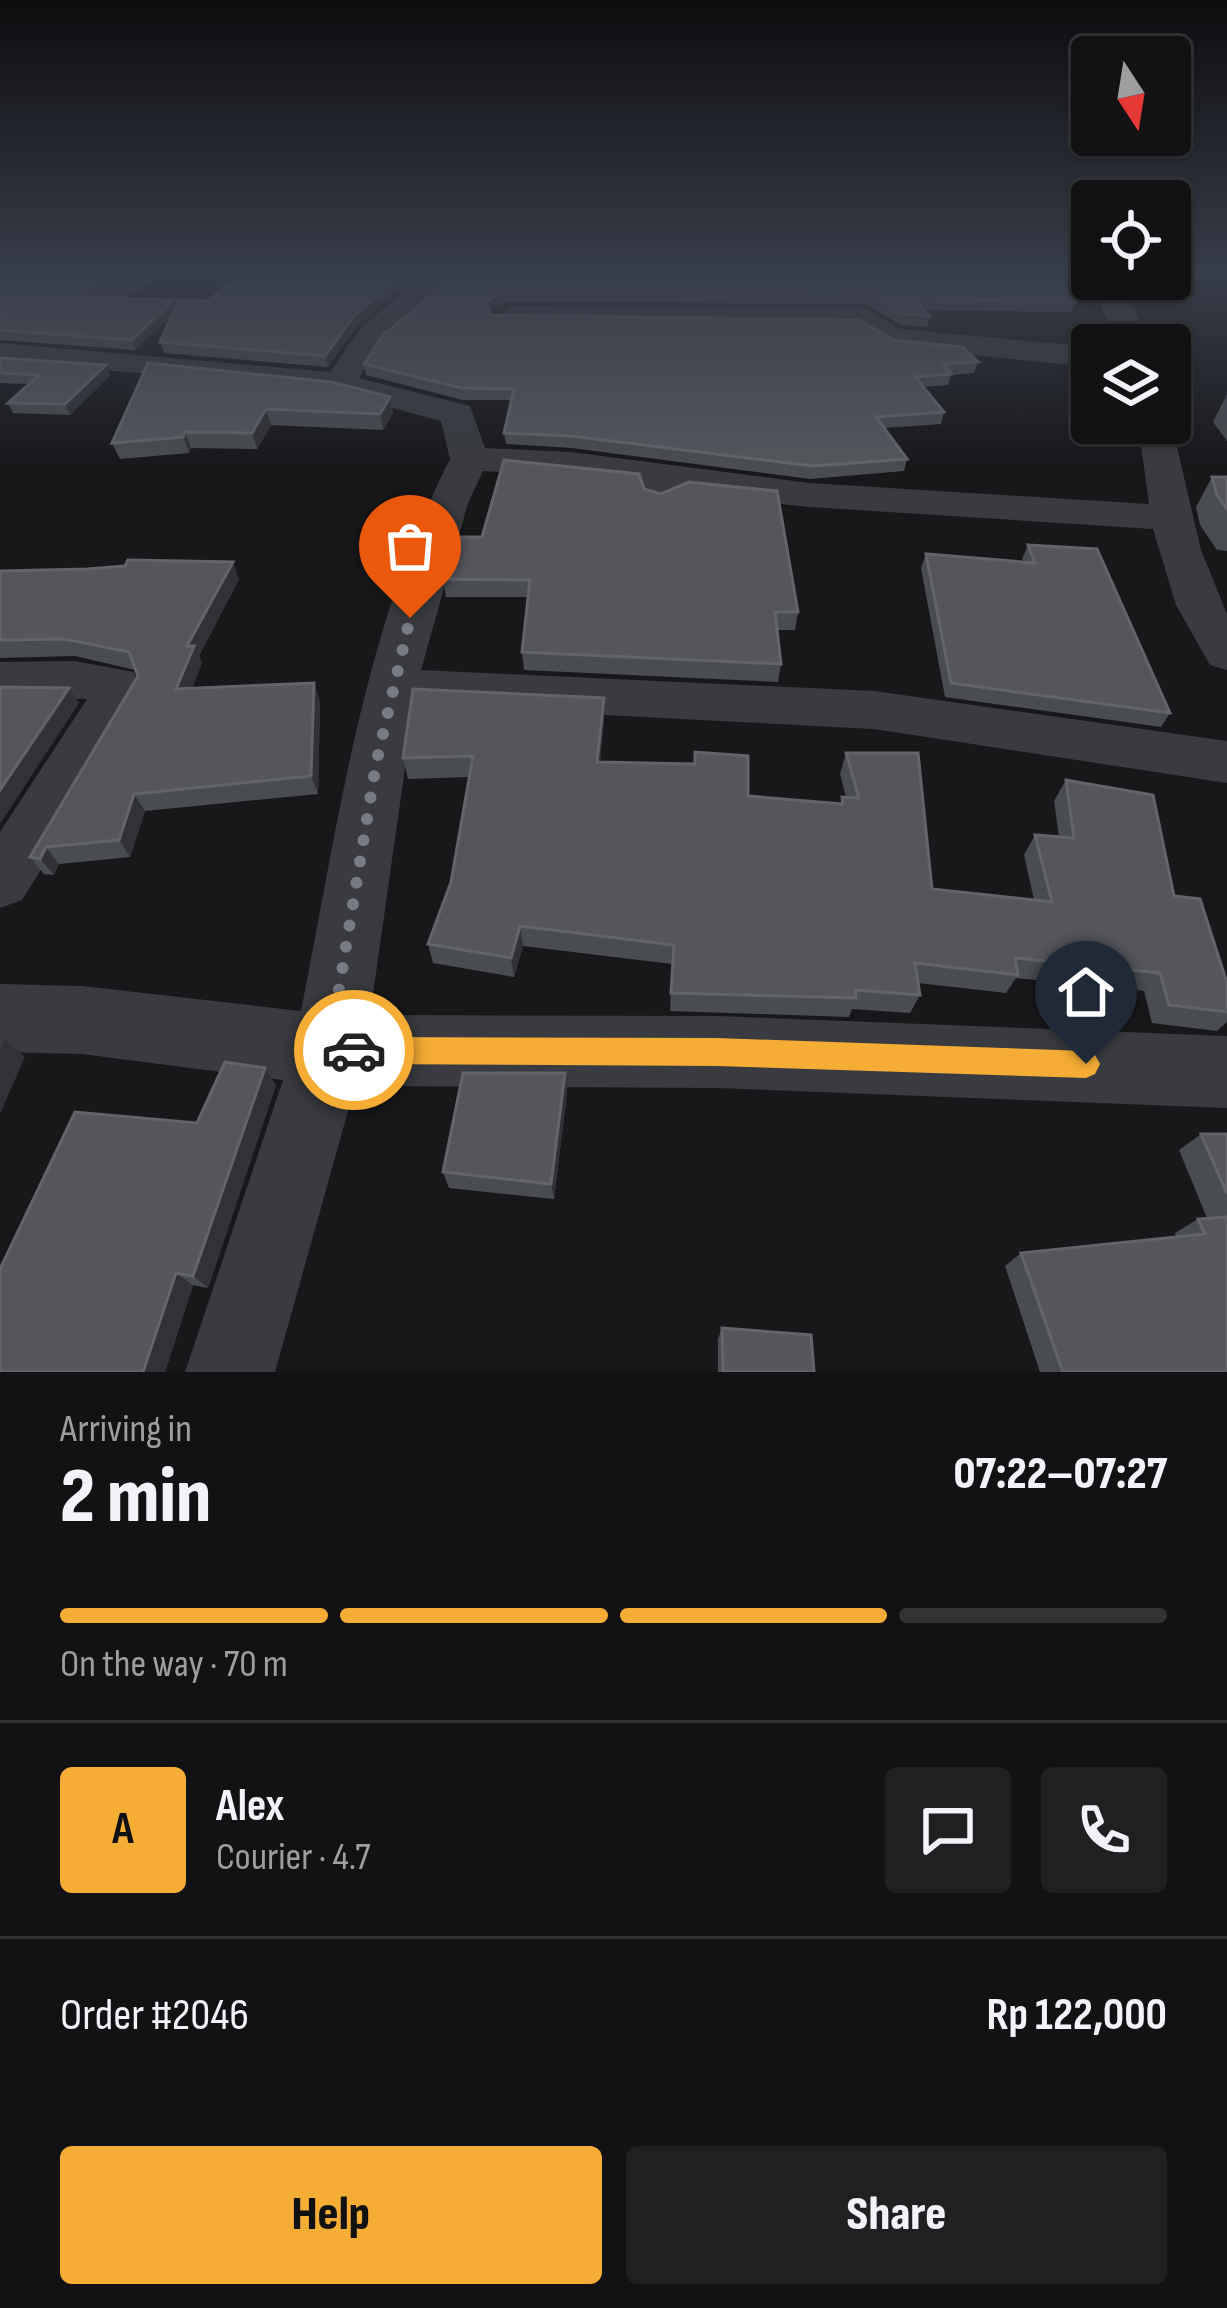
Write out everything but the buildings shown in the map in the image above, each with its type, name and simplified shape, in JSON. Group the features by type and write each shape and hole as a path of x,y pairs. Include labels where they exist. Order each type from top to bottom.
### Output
{"street":[{"path":"339,383 370,337"},
{"path":"891,337 1071,355"},
{"path":"0,353 211,368 339,383 449,409 463,425 469,459 448,503 391,685 329,1050 230,1372"},
{"path":"1162,444 1172,518 1190,579 1227,653"},
{"path":"469,459 571,464 670,488 1172,518"},
{"path":"0,680 99,681 116,685 117,692 51,806 0,881"},
{"path":"391,685 484,694 874,710 1227,762"},
{"path":"0,1018 82,1019 329,1050 717,1052 1227,1072"}],"way so far":[{"path":"354,1050 329,1050 376,764 410,618"}],"route":[{"path":"354,1050 717,1052 1086,1064"}]}
